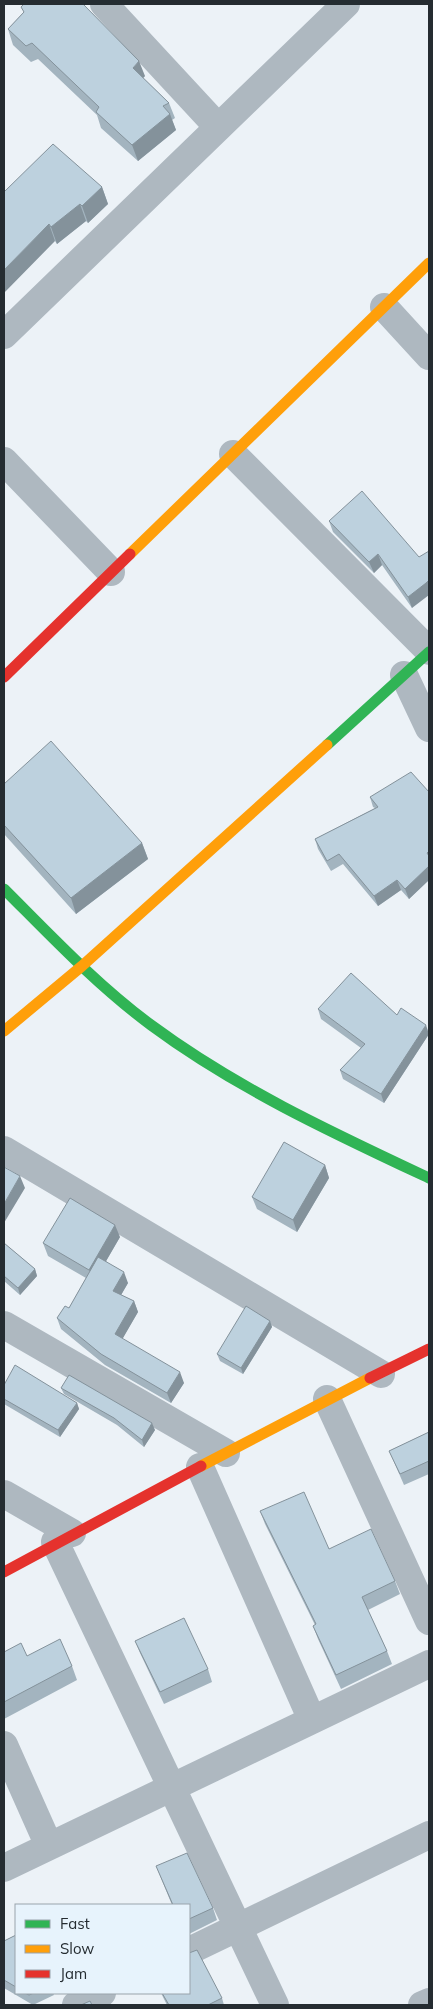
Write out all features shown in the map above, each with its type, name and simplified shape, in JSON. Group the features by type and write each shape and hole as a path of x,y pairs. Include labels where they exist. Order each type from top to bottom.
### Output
{"street":[{"path":"104,4 218,127"},
{"path":"4,335 346,4"},
{"path":"4,677 429,263"},
{"path":"384,307 429,356"},
{"path":"4,1031 82,966 429,652 232,454"},
{"path":"4,461 111,572"},
{"path":"404,675 429,728"},
{"path":"4,889 82,966 151,1025 239,1082 346,1140 429,1178"},
{"path":"4,1150 381,1374"},
{"path":"4,1325 226,1453"},
{"path":"4,1572 64,1538 327,1399 429,1350"},
{"path":"327,1399 429,1620"},
{"path":"200,1467 312,1720"},
{"path":"4,1494 64,1538 171,1787 275,2005"},
{"path":"4,1868 429,1664"},
{"path":"4,1745 49,1846"},
{"path":"190,1951 429,1835"},
{"path":"76,2005 100,1994"},
{"path":"422,2005 429,2002"}],"building":[{"path":"24,4 83,4 139,61 133,68 169,103 163,106 170,114 132,145 96,112 99,107 32,43 26,46 8,29 24,12 21,7"},
{"path":"53,144 102,187 82,206 80,204 51,227 49,224 4,270 4,192"},
{"path":"362,491 419,557 429,551 429,580 408,597 378,554 369,562 329,521"},
{"path":"51,741 142,843 71,898 4,825 4,784"},
{"path":"411,772 429,792 429,851 427,853 429,856 429,866 405,889 397,880 374,896 339,854 327,861 315,839 378,807 370,797"},
{"path":"351,973 397,1015 401,1008 426,1025 381,1094 340,1070 365,1044 318,1009"},
{"path":"284,1142 325,1165 293,1220 252,1197"},
{"path":"4,1167 20,1176 4,1204"},
{"path":"70,1198 115,1225 89,1270 43,1243"},
{"path":"4,1243 35,1269 18,1288 4,1276"},
{"path":"98,1257 124,1272 113,1291 134,1301 115,1334 180,1372 167,1393 101,1354 57,1318 65,1306 69,1308"},
{"path":"246,1306 270,1321 241,1368 217,1354"},
{"path":"15,1365 77,1403 58,1430 4,1399 4,1385"},
{"path":"69,1375 152,1423 142,1440 114,1418 61,1388"},
{"path":"429,1432 429,1461 400,1474 389,1451"},
{"path":"304,1492 329,1549 371,1529 395,1581 362,1597 387,1651 336,1675 313,1626 316,1624 260,1511"},
{"path":"184,1618 208,1669 160,1692 135,1641"},
{"path":"60,1639 72,1666 4,1702 4,1652 21,1643 27,1656"},
{"path":"187,1853 213,1908 190,1919 190,1904 173,1904 156,1866"},
{"path":"15,1936 15,1986 4,1980 4,1941"},
{"path":"197,1950 222,1998 208,2005 169,2005 163,1994 190,1994 190,1953"},
{"path":"90,2001 92,2005 81,2005"}],"traffic: fast":[{"path":"327,745 429,652"},
{"path":"4,889 75,960 131,1010 183,1048 286,1108 429,1178"}],"traffic: slow":[{"path":"130,554 429,263"},
{"path":"4,1031 82,966 327,745"},
{"path":"201,1466 370,1378"}],"traffic: jam":[{"path":"4,677 130,554"},
{"path":"370,1378 429,1349"},
{"path":"4,1572 201,1466"}]}
